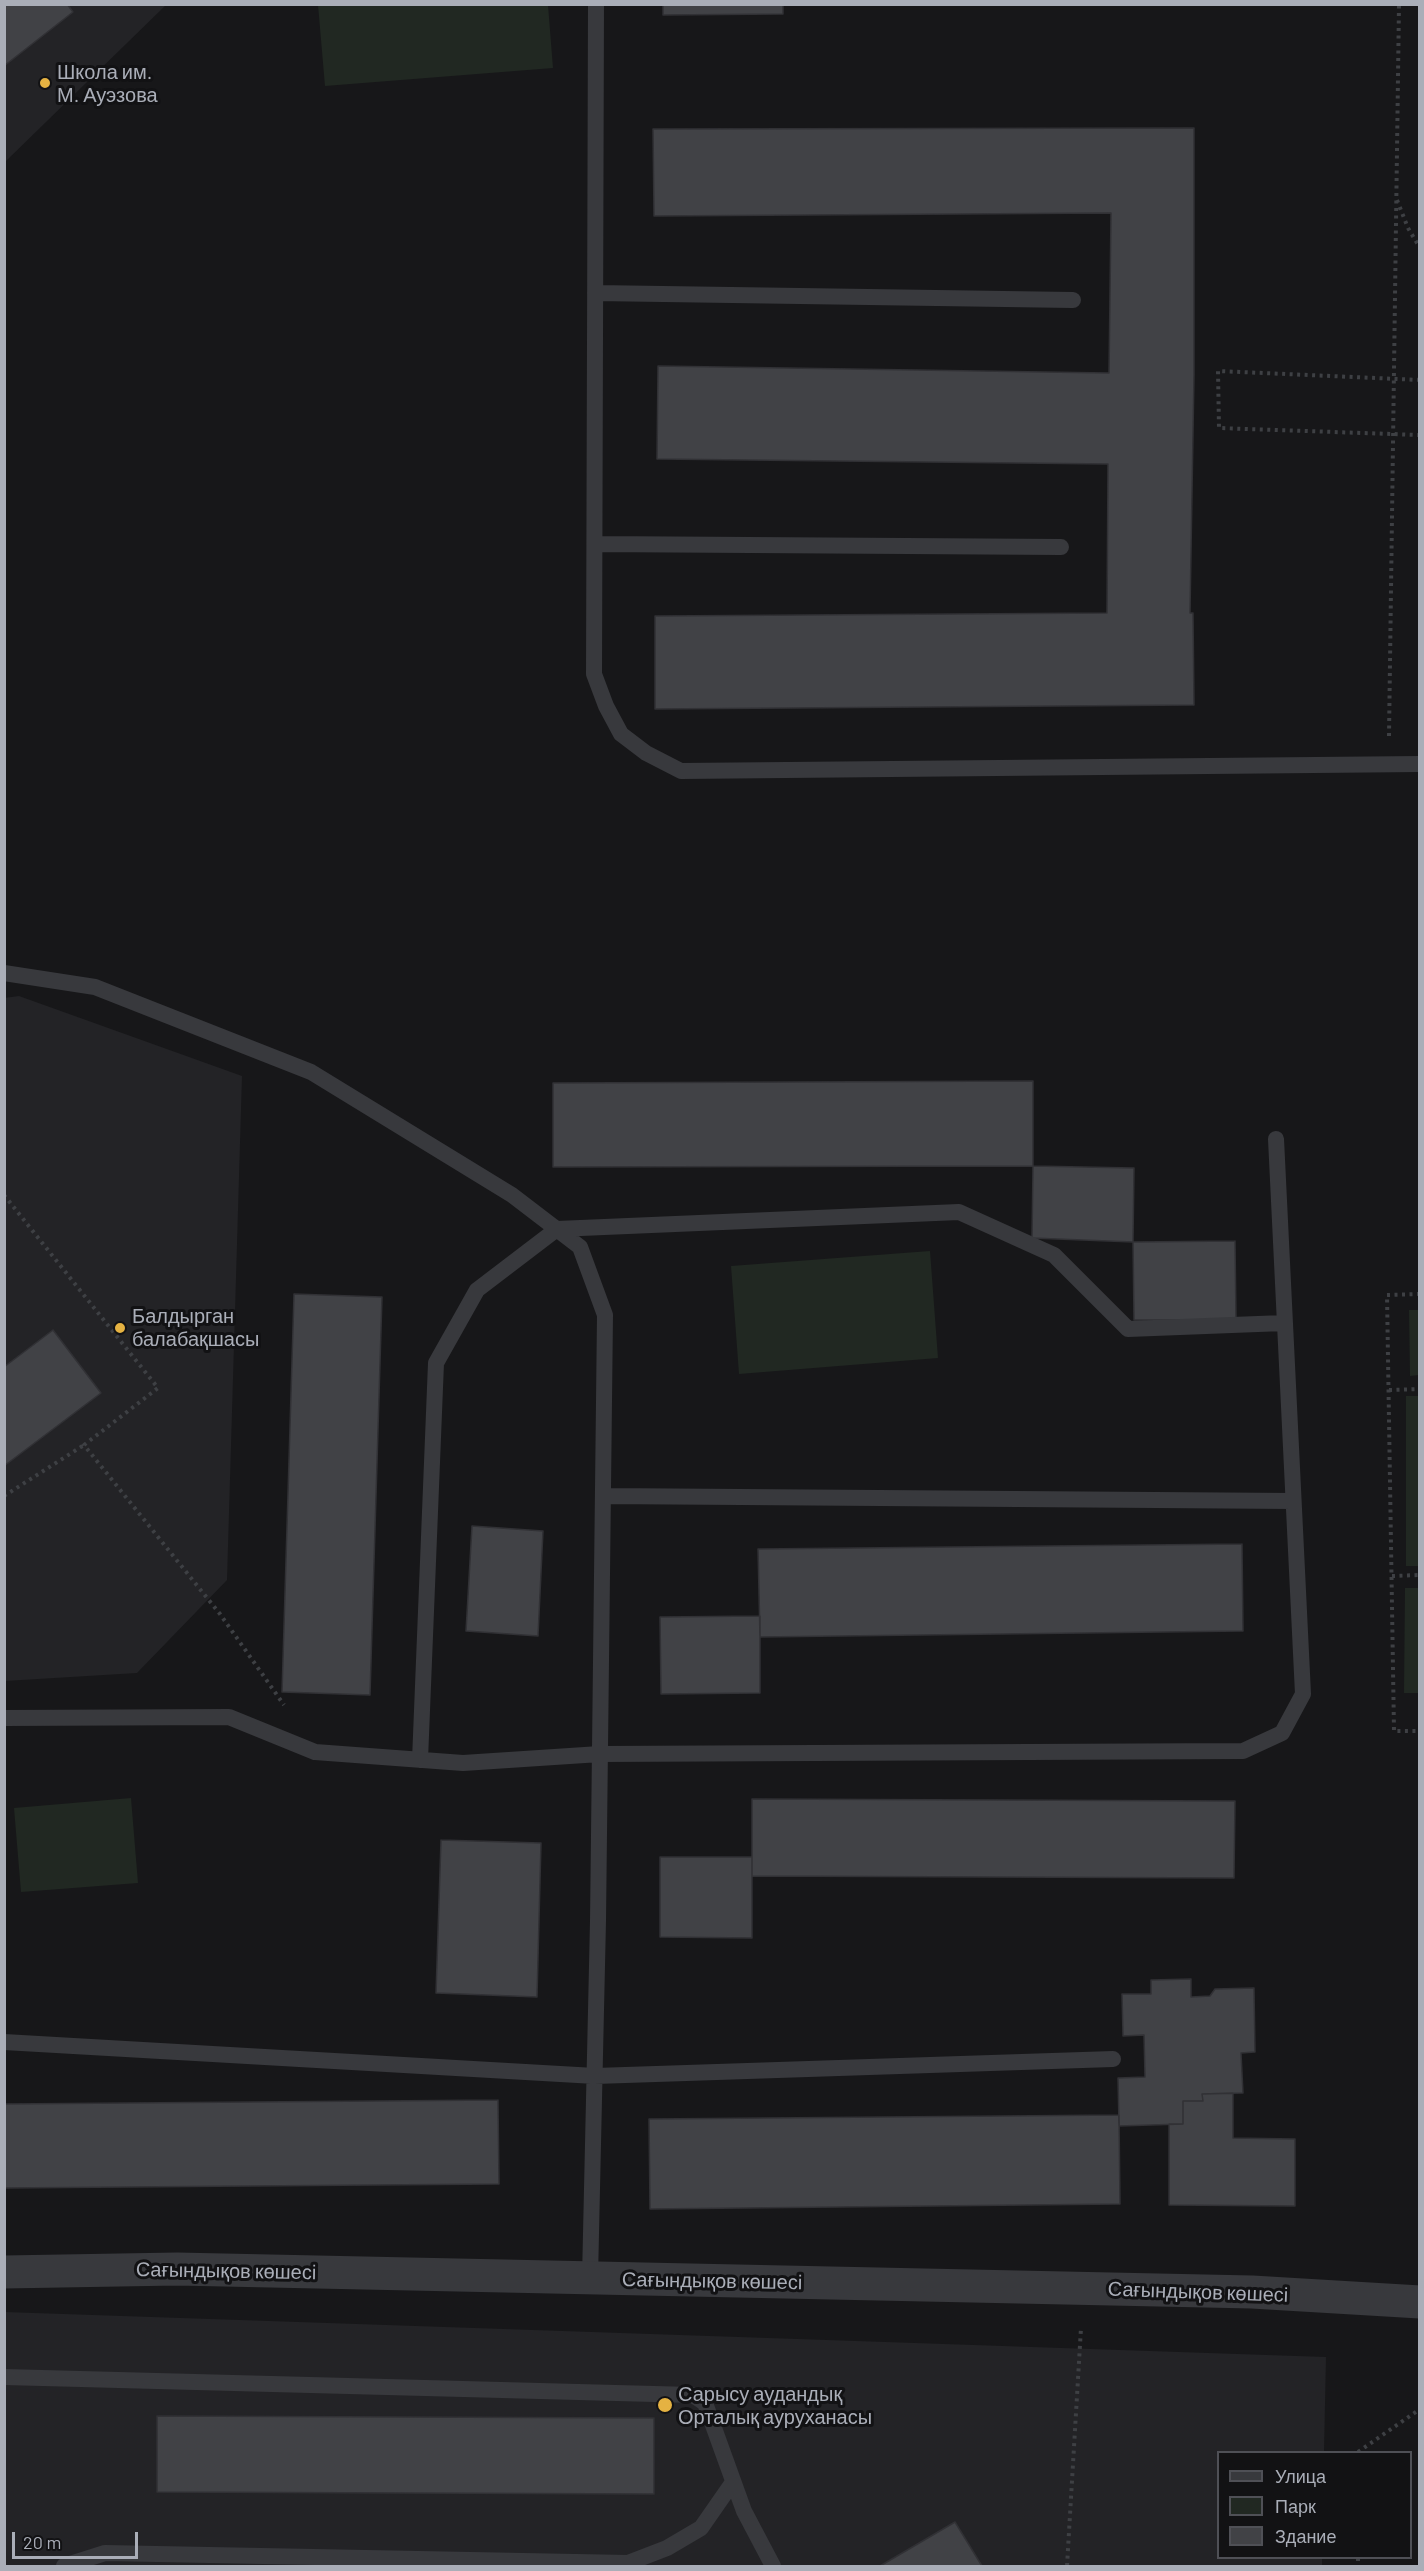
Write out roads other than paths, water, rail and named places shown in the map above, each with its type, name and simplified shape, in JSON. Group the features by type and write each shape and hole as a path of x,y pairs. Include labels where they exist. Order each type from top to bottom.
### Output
{"street":[{"name":"Сағындықов көшесі","path":"4,2272 177,2269 1252,2292 1419,2302"}],"lane":[{"path":"596,4 594,674 606,706 621,734 646,753 681,771 1419,764"},
{"path":"596,293 1073,300"},
{"path":"595,544 1061,547"},
{"path":"4,973 95,987 310,1072 512,1195 580,1247 605,1315 595,2076 590,2278"},
{"path":"4,1718 229,1717 315,1752 463,1763 600,1754 1243,1751 1282,1733 1303,1694 1276,1139"},
{"path":"420,1760 436,1363 477,1290 557,1229 959,1212 1054,1255 1128,1329 1284,1323"},
{"path":"603,1496 1293,1500"},
{"path":"4,2042 595,2076 1113,2059"},
{"path":"4,2377 693,2395 705,2403 744,2511 773,2566"},
{"path":"64,2566 105,2553 398,2562 628,2563 667,2548 701,2528 733,2482"}],"place":[{"name":"Школа им. М. Ауэзова","path":"45,83"},
{"name":"Балдырган балабақшасы","path":"120,1328"},
{"name":"Сарысу аудандық Орталық ауруханасы","path":"665,2405"}]}
